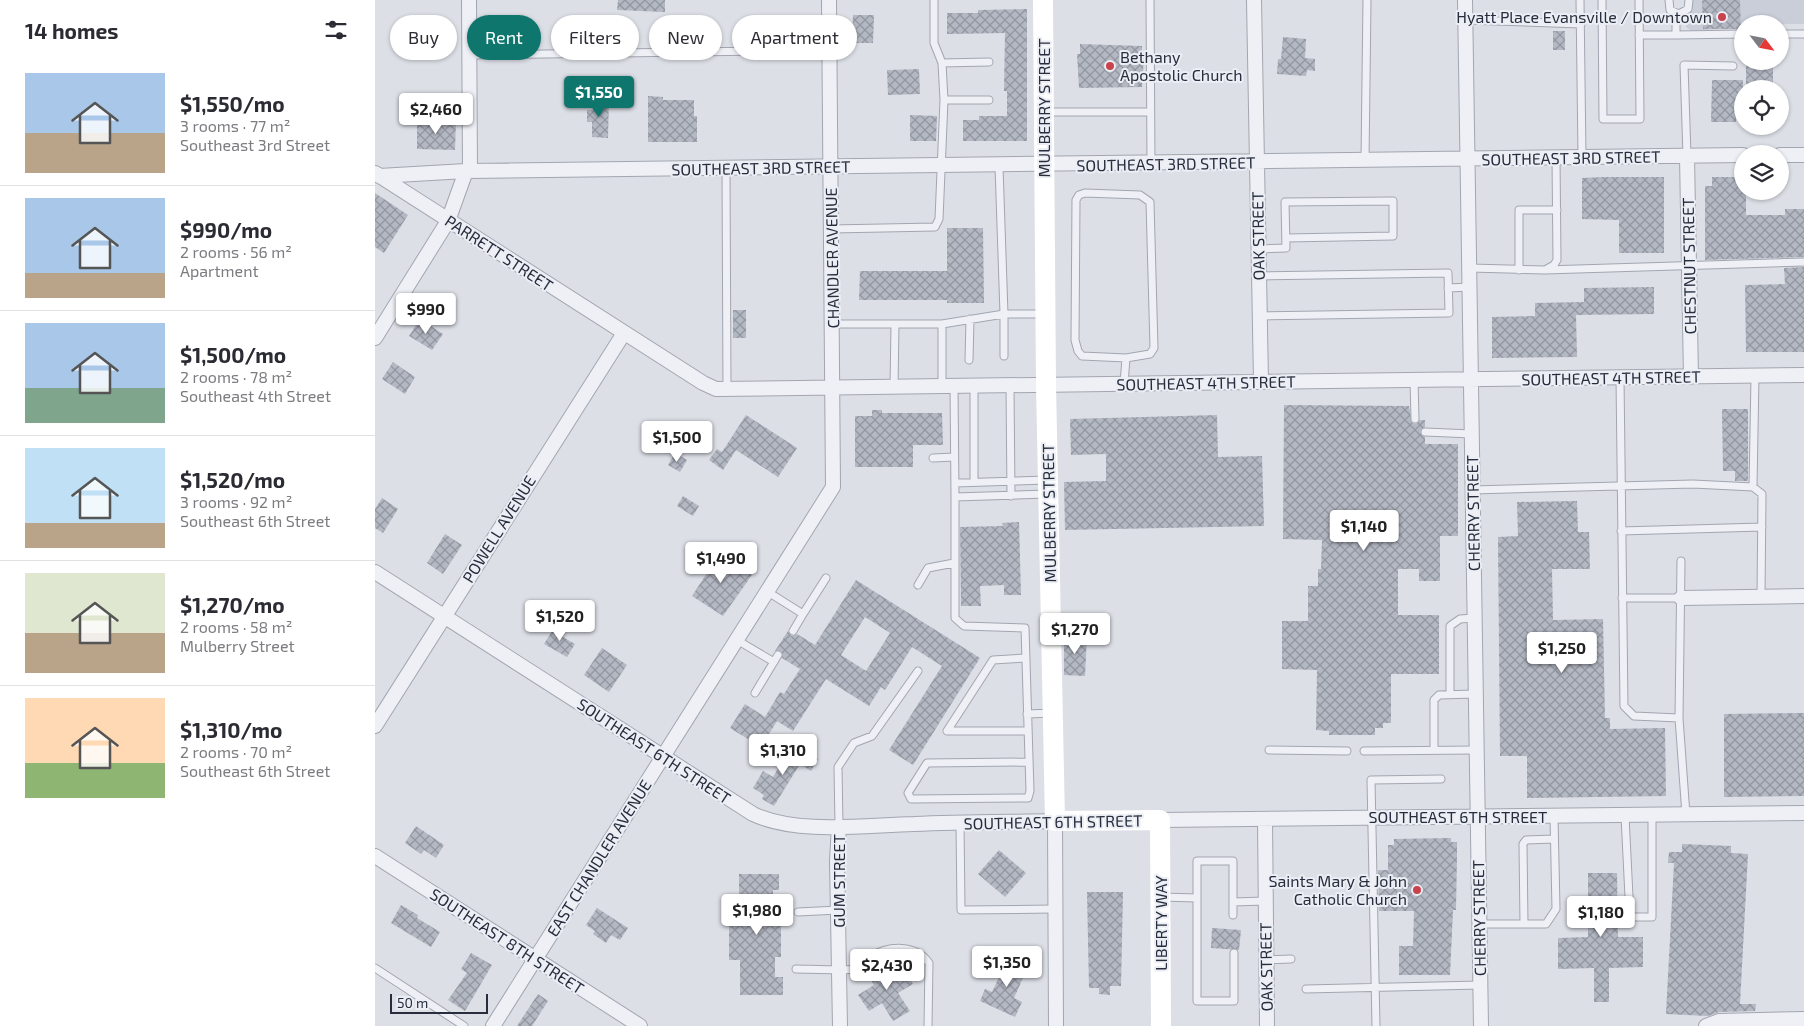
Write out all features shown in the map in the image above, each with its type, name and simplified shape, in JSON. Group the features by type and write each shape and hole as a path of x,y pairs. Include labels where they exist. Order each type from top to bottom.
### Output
{"street":[{"path":"469,0 470,15"},
{"name":"CHANDLER AVENUE","path":"829,0 829,15"},
{"name":"MULBERRY STREET","path":"1043,0 1046,385 1055,822 1056,1026"},
{"name":"OAK STREET","path":"1255,0 1261,382"},
{"name":"CHERRY STREET","path":"1465,0 1471,287 1475,694 1481,1026"},
{"path":"375,338 448,220 468,171 471,60"},
{"name":"CHANDLER AVENUE","path":"829,60 833,487"},
{"name":"SOUTHEAST 3RD STREET","path":"376,177 468,171 999,166 1734,155"},
{"path":"1789,155 1804,155"},
{"name":"CHESTNUT STREET","path":"1687,156 1691,377"},
{"name":"PARRETT STREET","path":"376,177 448,220 624,333"},
{"name":"SOUTHEAST 4TH STREET","path":"624,333 712,388 727,389 1804,375"},
{"name":"POWELL AVENUE","path":"375,726 624,333"},
{"name":"EAST CHANDLER AVENUE","path":"493,1026 833,487"},
{"name":"SOUTHEAST 6TH STREET","path":"375,572 753,814 770,822 792,825 839,826 1265,818 1554,817 1804,813"},
{"path":"1681,598 1804,596"},
{"name":"OAK STREET","path":"1265,818 1264,884 1267,1026"},
{"name":"LIBERTY WAY","path":"1160,820 1161,1026"},
{"name":"GUM STREET","path":"839,826 840,1026"},
{"name":"SOUTHEAST 8TH STREET","path":"375,856 640,1026"},
{"path":"1706,1026 1719,1021 1804,1019"}],"lane":[{"path":"831,229 935,227 939,219 944,100 942,63 934,43 934,0"},
{"path":"1150,0 1151,164"},
{"path":"1365,161 1367,0"},
{"path":"1581,0 1582,157"},
{"path":"1602,0 1603,119 1640,119 1639,0"},
{"path":"1669,0 1670,10 1676,14 1686,12 1689,0"},
{"path":"1676,14 1676,35"},
{"path":"1466,20 1581,24"},
{"path":"1639,35 1734,34"},
{"path":"1789,34 1804,34"},
{"path":"541,54 732,51"},
{"path":"942,63 989,62"},
{"path":"1687,156 1684,65 1733,66"},
{"path":"944,100 989,100"},
{"path":"1045,112 1150,112"},
{"path":"1545,270 1555,265 1557,260 1556,158"},
{"path":"999,166 1004,356"},
{"path":"726,169 727,389"},
{"path":"1085,193 1141,195 1151,202 1154,348 1150,354 1127,358 1082,356 1078,351 1075,340 1076,200 1079,195 1085,193"},
{"path":"1258,249 1286,248 1285,202 1393,201 1393,236 1286,238"},
{"path":"1519,270 1519,210 1557,210"},
{"path":"1470,268 1545,270 1804,262"},
{"path":"1259,276 1448,273 1449,288 1449,313 1259,316"},
{"path":"1449,288 1471,287"},
{"path":"832,324 942,324 1004,314 1046,314"},
{"path":"969,360 970,319"},
{"path":"894,387 895,324"},
{"path":"942,324 954,457 955,618 964,626 1025,628 1029,762 1028,798 911,799 908,793 927,763 1029,762"},
{"path":"1125,384 1127,358"},
{"path":"1753,487 1755,376"},
{"path":"1620,378 1624,706 1634,716 1679,718"},
{"path":"1414,380 1415,420"},
{"path":"974,386 974,481"},
{"path":"1010,386 1011,496"},
{"path":"1425,432 1472,434"},
{"path":"933,458 954,457"},
{"path":"955,483 1010,481 1048,487"},
{"path":"1473,490 1693,484 1753,487 1762,494 1761,596"},
{"path":"955,497 1011,496 1048,487"},
{"path":"1621,531 1762,527"},
{"path":"1681,561 1679,718 1686,815"},
{"path":"917,585 928,568 955,563"},
{"path":"793,631 826,578"},
{"path":"768,592 803,614"},
{"path":"1623,598 1681,598"},
{"path":"1449,694 1450,626 1460,619 1474,618"},
{"path":"737,640 774,662"},
{"path":"755,693 778,655"},
{"path":"1026,658 993,660 947,730 1028,730"},
{"path":"839,826 837,767 854,744 872,736 918,671"},
{"path":"1434,750 1434,700 1439,695 1475,694"},
{"path":"1027,714 1053,713"},
{"path":"1269,750 1347,751"},
{"path":"1364,750 1476,750"},
{"path":"1376,1026 1370,817 1371,780 1441,779"},
{"path":"1625,816 1630,917 1652,917 1652,816"},
{"path":"1479,924 1546,924 1556,909 1554,817"},
{"path":"960,823 961,910 1054,909"},
{"path":"1524,924 1523,844 1526,840 1554,838"},
{"path":"1233,915 1233,861 1197,861 1197,1001 1235,1000 1234,953"},
{"path":"1264,884 1291,883"},
{"path":"1161,898 1197,898"},
{"path":"1233,902 1265,901"},
{"path":"798,912 838,910"},
{"path":"796,969 854,970 871,957 885,950 907,949 917,951 929,963 928,1026"},
{"path":"1266,960 1291,959"},
{"path":"375,968 464,1026"},
{"path":"1306,990 1480,985"}],"shaded area":[{"path":"1687,0 1804,0 1804,24 1789,24 1789,15 1734,15 1734,28 1692,31 1686,27"}],"building":[{"path":"618,0 665,0 665,12 617,10"},
{"name":"Hyatt Place Evansville / Downtown","path":"1702,0 1740,0 1741,15 1734,15 1734,29 1703,29"},
{"path":"1027,9 1027,141 963,141 963,120 979,120 979,116 1007,116 1007,91 1004,91 1005,33 947,34 947,13 978,13 978,10"},
{"path":"857,15 874,15 873,43 857,43"},
{"path":"1553,31 1565,31 1565,50 1553,50"},
{"path":"1283,37 1306,39 1305,58 1315,59 1315,71 1307,70 1306,76 1277,74 1278,59 1281,59"},
{"name":"Bethany Apostolic Church","path":"1080,44 1142,46 1142,58 1144,58 1142,87 1079,88 1077,54 1080,54"},
{"path":"919,69 920,94 888,95 887,70"},
{"path":"1746,70 1773,70 1773,80 1746,80"},
{"path":"1712,80 1734,80 1734,122 1711,122"},
{"path":"648,96 663,97 663,100 694,100 694,116 697,116 697,142 648,142"},
{"path":"593,98 609,99 608,138 592,137 592,122 587,122 587,110 593,110"},
{"path":"910,115 937,116 936,141 910,141"},
{"path":"417,120 456,120 455,150 417,149"},
{"path":"1664,177 1664,253 1619,253 1619,220 1582,219 1582,178"},
{"path":"1712,177 1734,177 1734,200 1746,200 1746,215 1785,215 1785,209 1804,209 1804,257 1705,260 1705,186 1712,186"},
{"path":"375,193 408,215 384,253 375,247"},
{"path":"947,228 983,228 984,303 947,303 947,300 859,300 860,271 947,271"},
{"path":"1804,267 1804,352 1746,352 1745,285 1785,284 1784,268"},
{"path":"1654,287 1654,314 1576,315 1577,357 1492,358 1492,317 1535,316 1535,303 1584,302 1584,288"},
{"path":"733,310 746,310 746,338 733,338"},
{"path":"420,319 443,334 432,350 409,336"},
{"path":"393,362 415,377 405,394 382,379"},
{"path":"1284,405 1409,406 1412,423 1416,424 1420,420 1425,420 1425,427 1420,432 1425,437 1425,444 1458,444 1458,536 1440,536 1440,581 1419,581 1419,569 1398,569 1398,615 1439,615 1439,674 1391,674 1391,723 1383,723 1383,728 1375,728 1375,735 1329,735 1329,731 1316,730 1317,670 1282,669 1282,621 1308,621 1308,586 1318,586 1318,569 1321,569 1322,540 1283,539"},
{"path":"1722,409 1748,409 1748,481 1735,481 1735,471 1723,471"},
{"path":"872,410 882,410 882,413 942,413 943,445 913,445 913,467 855,467 855,416 872,416"},
{"path":"746,415 797,448 778,477 736,450 723,470 709,460 717,449 722,452"},
{"path":"1217,415 1218,457 1262,456 1264,526 1065,530 1064,482 1106,481 1106,454 1071,455 1070,419"},
{"path":"675,453 687,460 680,472 668,465"},
{"path":"683,496 699,506 693,516 677,506"},
{"path":"382,498 398,509 383,533 375,528 375,509"},
{"path":"1577,501 1578,532 1589,532 1590,569 1552,569 1553,620 1603,619 1605,718 1610,718 1610,729 1665,728 1666,796 1527,798 1527,756 1500,756 1498,537 1518,536 1517,502"},
{"path":"1019,522 1021,595 1004,595 1004,585 980,586 981,606 961,606 960,527 1003,526 1002,523"},
{"path":"445,534 462,545 443,574 427,563"},
{"path":"715,551 752,575 723,616 692,596 709,570 705,568"},
{"path":"856,580 980,658 913,765 889,750 942,666 912,647 885,690 881,687 869,706 826,679 793,731 777,721 761,747 730,728 745,704 765,717 780,692 784,694 800,669 782,658 781,651 775,651 788,631 791,636 797,634 815,645","holes":["865,617 890,633 866,671 841,655"]},
{"path":"556,625 567,631 563,637 575,644 567,657 544,644"},
{"path":"1064,634 1087,635 1085,676 1064,675"},
{"path":"602,648 627,665 609,692 584,675"},
{"path":"1804,713 1804,796 1724,797 1724,714"},
{"path":"800,747 818,759 811,771 800,764 774,806 762,799 764,795 753,788 763,771 773,777 783,760 788,764"},
{"path":"416,826 444,845 436,858 424,850 421,854 405,843"},
{"path":"1451,838 1451,842 1457,842 1457,856 1456,910 1453,910 1450,975 1399,975 1399,946 1413,946 1414,911 1379,911 1378,870 1388,870 1388,845 1394,845 1394,839"},
{"path":"1682,844 1731,846 1731,853 1748,854 1740,1004 1756,1004 1755,1011 1719,1012 1708,1016 1666,1014 1674,863 1668,863 1669,852 1682,852"},
{"path":"999,850 1026,873 1005,897 978,874"},
{"path":"1588,873 1617,873 1618,937 1643,937 1643,967 1609,968 1609,1002 1594,1002 1594,968 1558,969 1558,938 1588,937"},
{"path":"739,874 779,874 779,890 773,890 773,922 781,922 781,957 775,957 775,977 783,977 783,995 740,995 740,960 729,960 729,918 739,918"},
{"path":"1087,892 1123,892 1121,986 1110,986 1110,995 1099,994 1099,988 1089,988"},
{"path":"401,905 418,915 417,918 440,932 431,947 391,923"},
{"path":"597,908 628,928 620,940 611,935 606,943 593,934 595,931 586,925"},
{"path":"1212,928 1241,930 1239,950 1211,948"},
{"path":"471,953 492,965 465,1011 448,1000 467,973 461,969"},
{"path":"1015,955 1026,960 1023,968 1027,969 1014,998 1022,1002 1015,1017 980,1001 985,989 992,992 1007,960 1012,962"},
{"path":"880,965 886,974 901,965 913,984 898,993 910,1011 893,1021 882,1003 869,1011 858,995 874,985 867,974"},
{"path":"538,994 548,1001 532,1026 517,1026"}],"place":[{"name":"Hyatt Place Evansville / Downtown","path":"1722,17"},
{"name":"Bethany Apostolic Church","path":"1110,66"},
{"name":"Saints Mary & John Catholic Church","path":"1417,890"}]}
